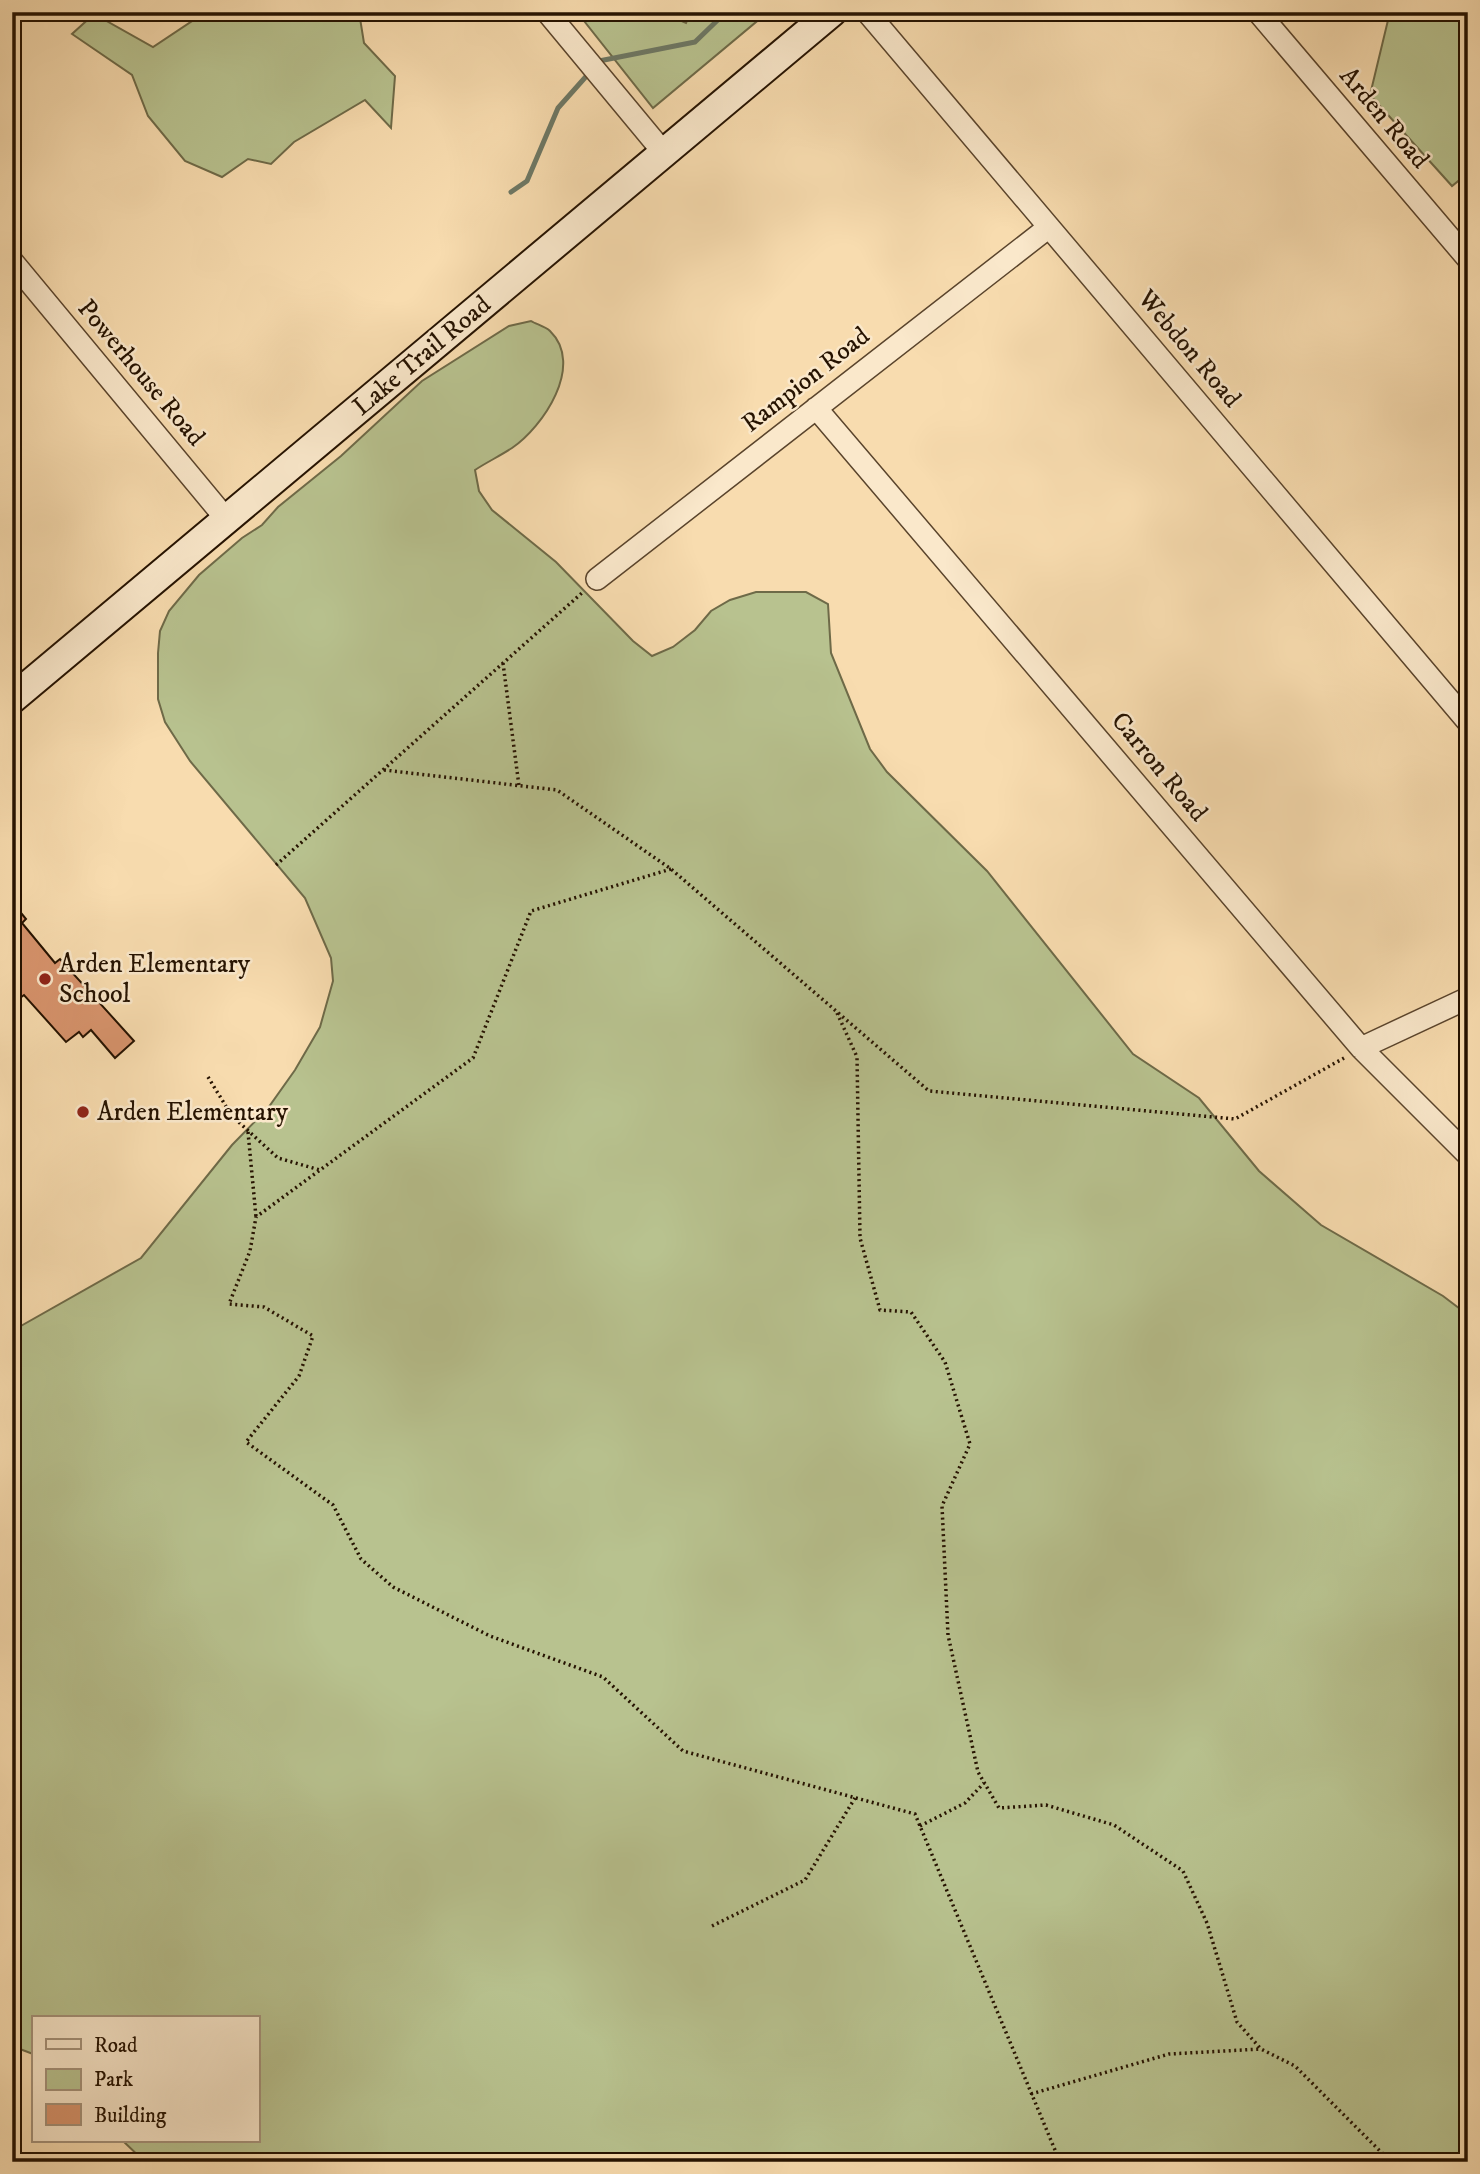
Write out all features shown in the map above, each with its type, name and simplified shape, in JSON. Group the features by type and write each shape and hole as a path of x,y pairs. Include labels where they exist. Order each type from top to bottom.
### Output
{"street":[{"path":"547,12 664,153"},
{"name":"Lake Trail Road","path":"12,699 832,12"},
{"name":"Webdon Road","path":"867,12 1468,722"},
{"name":"Arden Road","path":"1258,12 1468,259"},
{"name":"Rampion Road","path":"597,579 1049,227"},
{"name":"Powerhouse Road","path":"12,261 227,520"},
{"name":"Carron Road","path":"816,408 1362,1048 1468,1155"},
{"path":"1362,1048 1468,998"}],"path":[{"path":"276,865 597,579"},
{"path":"503,663 519,786"},
{"path":"384,769 557,790 671,869 929,1091 1235,1119 1362,1048"},
{"path":"256,1217 473,1058 531,911 671,869"},
{"path":"837,1013 858,1057 860,1238 880,1310 911,1312 945,1362 970,1444 942,1506 948,1634 978,1772 999,1808 1046,1805 1114,1825 1183,1871 1207,1923 1237,2022 1261,2049 1295,2066 1391,2162"},
{"path":"208,1077 232,1116 278,1158 320,1170"},
{"path":"248,1130 256,1217 250,1251 229,1304 264,1307 313,1336 299,1376 246,1442 333,1505 361,1559 393,1587 490,1636 603,1677 683,1751 915,1814 1060,2162"},
{"path":"920,1826 965,1803 984,1782"},
{"path":"712,1926 804,1881 855,1798"},
{"path":"1031,2094 1170,2054 1261,2049"}],"green space":[{"path":"196,12 359,12 364,43 395,76 391,128 365,100 294,142 271,164 248,159 222,177 185,161 148,116 132,75 72,34 94,14 153,47 198,17"},
{"path":"577,12 661,12 686,23 691,12 768,12 653,108"},
{"path":"1394,12 1468,12 1468,173 1452,186 1370,95 1389,16"},
{"path":"531,321 550,331 560,345 562,377 547,411 536,426 512,448 475,470 479,491 492,510 556,562 633,641 652,656 673,647 695,630 711,611 730,600 756,592 806,592 828,604 831,653 870,749 887,772 987,871 1133,1054 1199,1098 1259,1171 1321,1225 1443,1296 1468,1315 1468,2162 145,2162 124,2142 259,2142 259,2016 32,2016 32,2054 12,2046 12,1331 141,1258 232,1145 268,1108 295,1070 320,1027 333,981 331,958 305,898 190,761 165,722 158,699 160,631 169,611 199,575 242,538 262,525 278,507 341,456 422,381 509,326"}],"building":[{"name":"Arden Elementary School","path":"12,902 26,919 22,923 55,963 60,959 134,1041 115,1058 91,1030 83,1037 79,1032 66,1042 24,995 12,1004"}],"waterway":[{"path":"596,64 599,61 695,42 726,12"},
{"path":"511,192 527,181 558,108 590,72"}],"place":[{"name":"Arden Elementary School","path":"45,979"},
{"name":"Arden Elementary","path":"83,1112"}]}
